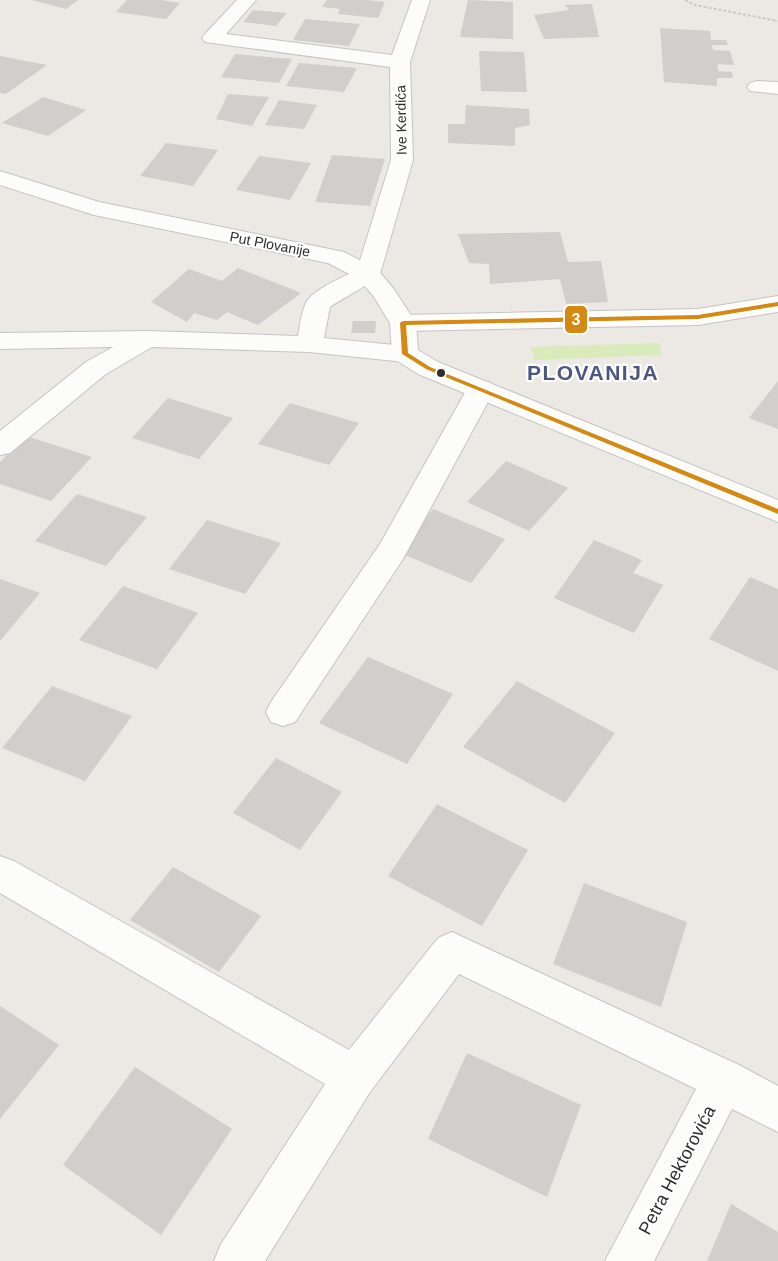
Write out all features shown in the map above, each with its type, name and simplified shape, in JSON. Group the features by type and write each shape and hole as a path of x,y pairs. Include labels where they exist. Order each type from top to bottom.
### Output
{"street":[{"path":"247,0 212,38 400,62"},
{"name":"Ive Kerdića","path":"368,274 402,160 400,62 421,0"},
{"path":"757,87 778,88"},
{"name":"Put Plovanije","path":"0,178 94,208 335,257 368,274 384,293 403,323 405,354"},
{"path":"309,344 318,304 340,288 368,274"},
{"path":"403,323 698,317 778,304"},
{"path":"0,446 96,368 147,339"},
{"path":"0,341 147,339 309,344 405,354 428,368 778,512"},
{"path":"283,712 392,551 481,389"},
{"path":"0,873 355,1077"},
{"path":"238,1261 355,1077 452,951 724,1080 778,1110"},
{"name":"Petra Hektorovića","path":"629,1261 724,1080"}],"path":[{"path":"685,0 695,5 778,21"}],"green space":[{"path":"659,343 662,355 534,360 531,347"}],"building":[{"path":"31,0 78,0 66,9"},
{"path":"127,0 161,0 180,3 166,19 116,12"},
{"path":"327,0 385,2 378,18 338,14 340,9 322,7"},
{"path":"468,0 513,2 513,39 460,37"},
{"path":"592,4 599,37 544,39 534,15 569,10 565,5"},
{"path":"253,10 287,13 276,26 243,22"},
{"path":"305,19 360,24 349,46 293,40"},
{"path":"660,28 710,31 711,40 726,40 728,45 712,45 713,50 730,51 734,65 718,64 718,71 732,72 733,78 717,78 717,86 664,82"},
{"path":"479,51 524,52 527,92 481,91"},
{"path":"235,54 292,59 279,83 221,77"},
{"path":"0,56 47,65 6,94 0,93"},
{"path":"299,63 357,68 344,92 286,86"},
{"path":"228,94 269,97 252,126 216,119"},
{"path":"43,97 86,110 48,136 2,123"},
{"path":"279,100 317,105 304,129 265,125"},
{"path":"466,105 529,109 530,125 515,128 515,146 448,143 448,124 465,124"},
{"path":"166,143 218,150 193,186 140,176"},
{"path":"332,155 385,159 370,206 315,202"},
{"path":"259,156 311,163 290,200 236,190"},
{"path":"560,232 568,262 601,261 608,302 566,304 560,279 490,284 489,264 469,263 458,234"},
{"path":"238,268 301,293 258,325 227,312 217,320 194,313 187,322 151,302 189,269 222,281"},
{"path":"353,321 376,321 375,333 351,333"},
{"path":"778,381 778,429 749,418"},
{"path":"168,398 233,418 199,459 132,438"},
{"path":"290,403 359,423 329,465 258,444"},
{"path":"26,436 92,457 51,501 0,484 0,462"},
{"path":"506,461 568,488 529,531 467,502"},
{"path":"77,494 147,517 106,566 35,541"},
{"path":"433,509 505,539 471,583 398,552"},
{"path":"207,520 281,543 245,594 169,569"},
{"path":"594,540 642,560 633,573 663,585 634,633 554,598"},
{"path":"750,577 778,589 778,671 709,639"},
{"path":"0,579 40,593 0,641"},
{"path":"123,586 198,613 157,669 79,640"},
{"path":"368,657 453,694 407,764 319,723"},
{"path":"517,681 615,733 565,803 463,747"},
{"path":"52,686 132,716 85,781 2,748"},
{"path":"276,758 342,792 300,850 233,813"},
{"path":"437,804 528,850 482,926 388,876"},
{"path":"173,867 261,916 219,972 130,920"},
{"path":"584,883 687,922 661,1007 553,964"},
{"path":"0,1006 59,1045 0,1119"},
{"path":"467,1053 581,1105 547,1197 428,1139"},
{"path":"135,1067 232,1129 161,1235 63,1165"},
{"path":"731,1204 778,1232 778,1261 707,1261"}],"transit line":[{"name":"3","path":"778,304 698,317 403,323 405,354 428,368 778,512"}],"district":[{"name":"PLOVANIJA","path":"593,373"}]}
